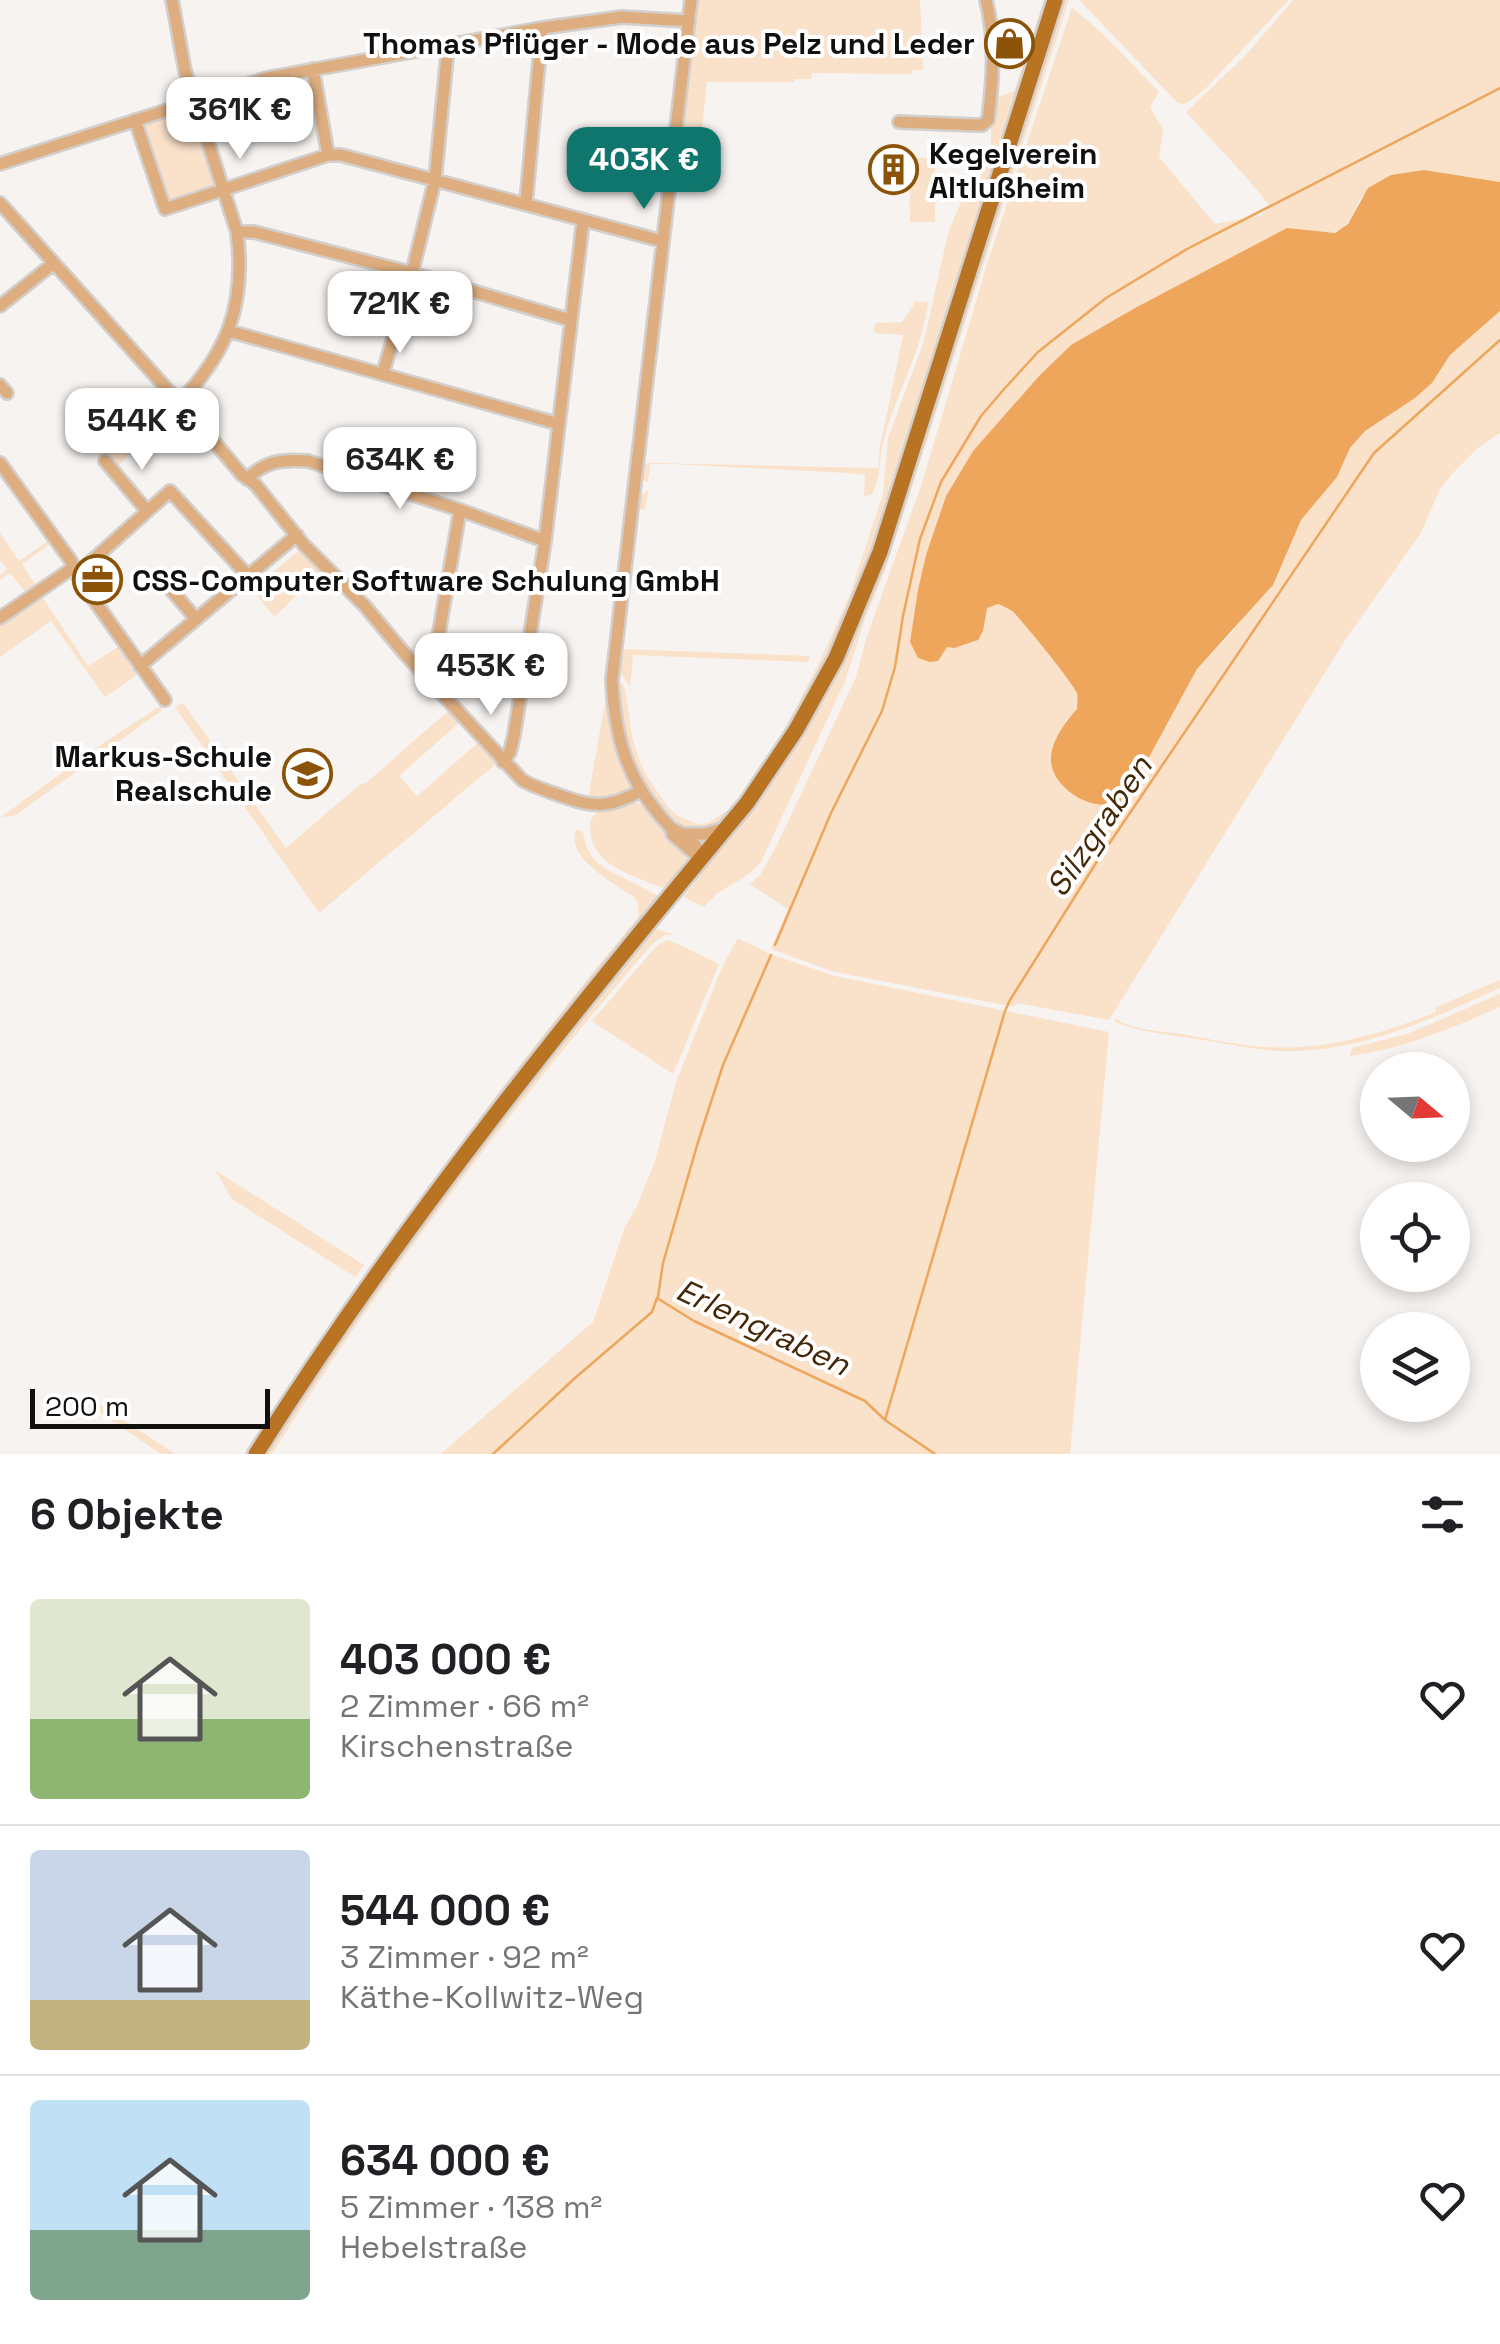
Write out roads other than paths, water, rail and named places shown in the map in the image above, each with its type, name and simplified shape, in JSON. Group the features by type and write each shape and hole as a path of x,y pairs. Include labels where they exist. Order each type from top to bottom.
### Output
{"main road":[{"path":"256,1454 341,1323 432,1197 772,770 836,658 880,552 1055,0"}],"street":[{"path":"172,0 193,101 237,232 240,276 229,331 212,366 178,404"},
{"path":"690,0 612,680 616,726 640,792 673,835 702,860"},
{"path":"899,122 982,125 988,120 993,68 986,0"},
{"path":"0,164 267,78 542,28 622,17 688,20"},
{"path":"526,203 542,28"},
{"path":"384,373 435,180 448,46"},
{"path":"313,69 328,155"},
{"path":"135,120 165,209 328,155 354,157 662,240"},
{"path":"0,203 503,762 532,786 587,804 612,804 640,792"},
{"path":"503,762 514,735 545,541 583,221"},
{"path":"237,232 254,232 570,320"},
{"path":"0,306 54,263"},
{"path":"229,331 559,424"},
{"path":"105,461 147,511"},
{"path":"247,479 268,463 308,461 545,541"},
{"path":"0,463 165,700"},
{"path":"0,618 76,570 170,490 248,576"},
{"path":"423,673 435,656 460,510"},
{"path":"140,666 296,536"},
{"path":"162,580 196,620"},
{"path":"671,828 685,834 700,849 702,860"},
{"path":"685,834 726,828"}],"waterway":[{"path":"775,945 831,813 882,711 895,667 920,539 941,482 981,416 1038,352 1106,298 1187,249 1500,88"},
{"name":"Silzgraben","path":"885,1420 1010,1000 1096,863 1374,453 1500,340"},
{"path":"658,1297 663,1263 723,1065 771,955"},
{"name":"Erlengraben","path":"493,1454 652,1312 657,1298 694,1321 865,1401 885,1420 935,1454"}],"place":[{"name":"Thomas Pflüger - Mode aus Pelz und Leder","path":"1010,43"},
{"name":"Kegelverein Altlußheim","path":"894,170"},
{"name":"CSS-Computer Software Schulung GmbH","path":"97,580"},
{"name":"Markus-Schule Realschule","path":"307,773"}]}
